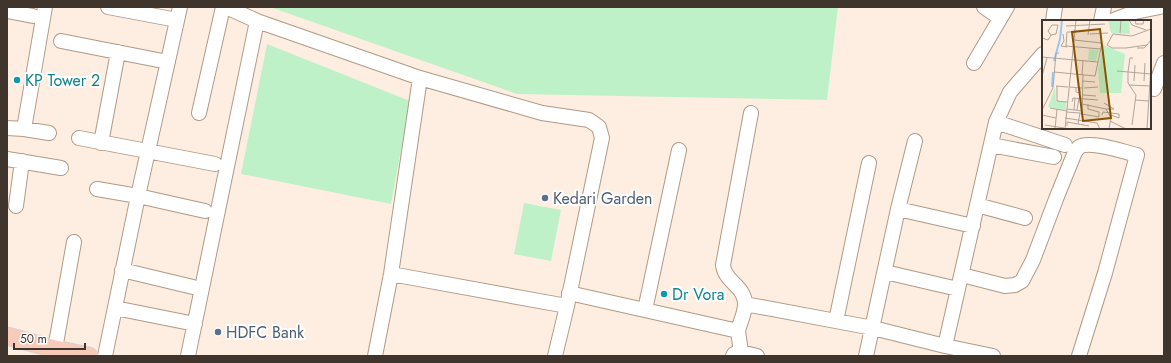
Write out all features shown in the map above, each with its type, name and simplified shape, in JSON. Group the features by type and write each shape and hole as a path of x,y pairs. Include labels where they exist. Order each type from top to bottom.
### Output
{"main road":[{"path":"7,336 53,352"},
{"path":"7,346 89,356"}],"street":[{"path":"24,129 45,7"},
{"path":"105,356 122,270 178,13 108,7"},
{"path":"200,113 223,7"},
{"path":"226,7 257,21 420,78 542,113 589,120 599,127 602,138 555,356"},
{"path":"974,62 1004,12 984,7"},
{"path":"1053,20 1055,7"},
{"path":"1101,20 1104,7"},
{"path":"7,11 33,16"},
{"path":"1114,20 1135,12 1152,12"},
{"path":"188,356 257,21"},
{"path":"61,41 168,62"},
{"path":"101,143 118,52"},
{"path":"945,346 996,122 1010,92 1042,55"},
{"path":"1154,89 1164,63"},
{"path":"375,356 391,274 420,78"},
{"path":"751,113 723,265 724,273 743,295 745,304 738,330 737,354 757,356"},
{"path":"996,122 1065,146"},
{"path":"7,128 49,133"},
{"path":"79,138 215,164"},
{"path":"866,356 898,209 915,141"},
{"path":"991,145 1054,157"},
{"path":"962,275 1005,286 1022,281 1033,260 1058,193 1078,147 1086,145 1098,146 1137,155 1105,272 1079,356"},
{"path":"645,310 679,150"},
{"path":"7,159 61,168"},
{"path":"16,206 22,161"},
{"path":"836,321 869,163"},
{"path":"97,189 138,196 205,211"},
{"path":"977,205 1025,218"},
{"path":"898,209 973,226"},
{"path":"53,352 74,242"},
{"path":"122,270 192,287"},
{"path":"885,272 958,289"},
{"path":"391,274 645,310 738,330"},
{"path":"745,304 873,328 993,356"},
{"path":"115,308 195,324"}],"green space":[{"path":"270,7 838,7 827,100 517,94"},
{"path":"267,44 410,101 391,204 241,174"},
{"path":"524,203 561,210 551,261 514,254"}],"place":[{"name":"KP Tower 2","path":"17,80"},
{"name":"Kedari Garden","path":"545,198"},
{"name":"Dr Vora","path":"664,294"},
{"name":"HDFC Bank","path":"218,332"}]}
